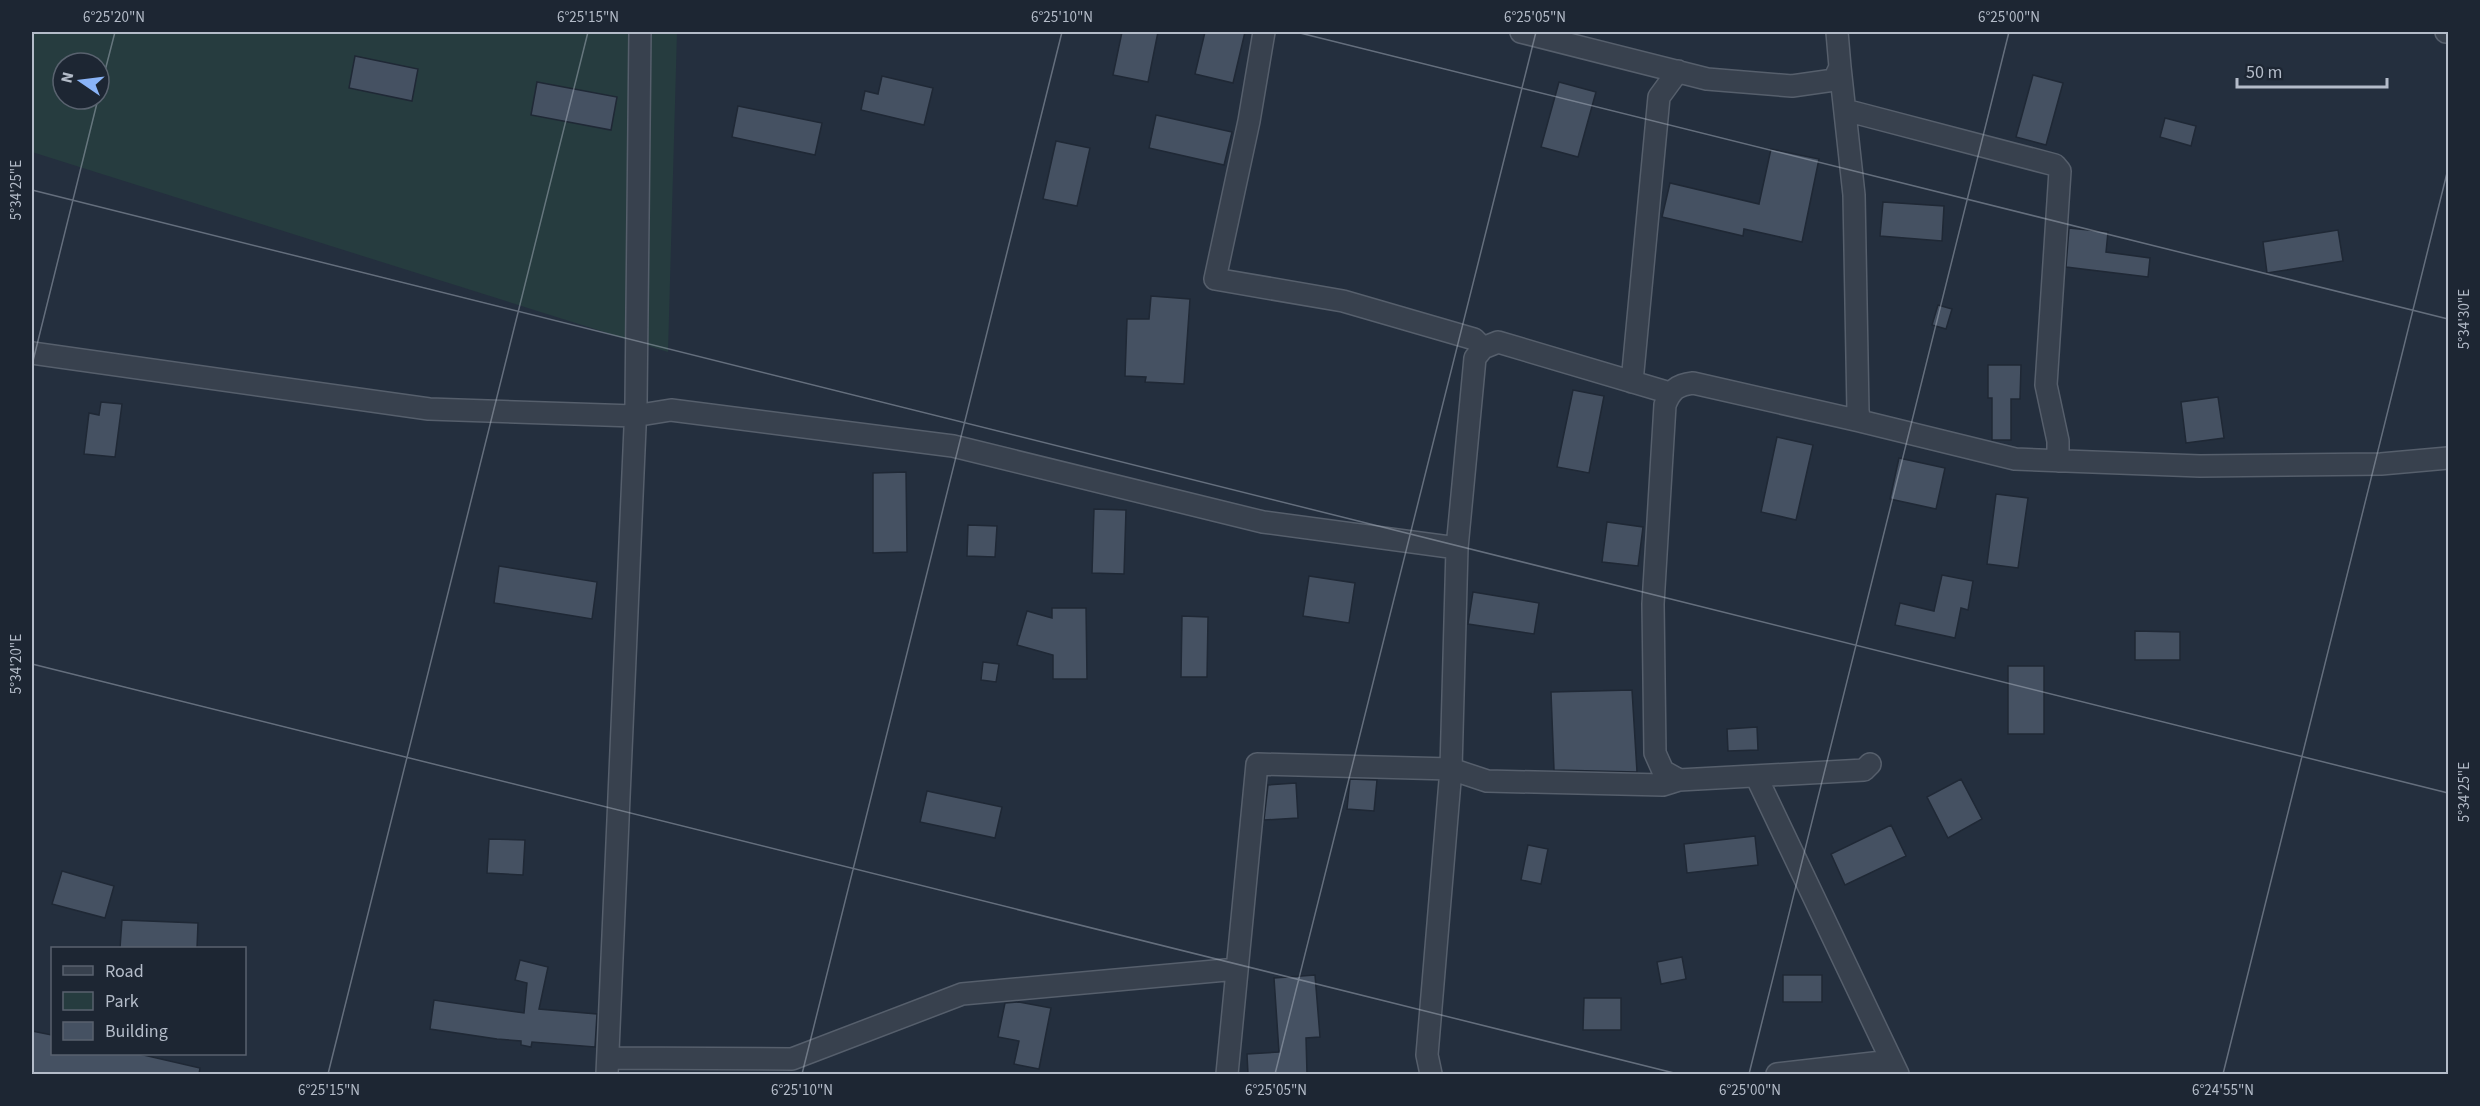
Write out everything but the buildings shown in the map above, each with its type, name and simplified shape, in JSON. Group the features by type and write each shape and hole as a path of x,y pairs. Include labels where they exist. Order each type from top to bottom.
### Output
{"street":[{"path":"640,32 634,416 608,1066 792,1059 962,994 1237,969"},
{"path":"1264,32 1249,121 1215,279 1343,302 1474,339 1483,348"},
{"path":"1521,32 1707,79 1792,86 1834,80 1840,67"},
{"path":"1838,32 1854,195 1860,421"},
{"path":"1632,382 1659,97 1678,71"},
{"path":"1845,110 2055,165 2060,171 2046,385 2058,441 2058,461"},
{"path":"1431,1074 1427,1055 1451,769 1457,548 1475,358 1483,348 1498,342 1670,393"},
{"path":"32,353 429,409 634,416 671,410 952,446 1263,522 1457,548"},
{"path":"1679,780 1664,771 1655,753 1653,604 1665,405 1670,393 1680,385 1693,383 2015,459 2200,466 2381,464 2448,458"},
{"path":"1227,1074 1257,764 1451,769 1487,781 1663,785 1679,780 1864,770 1870,764"},
{"path":"1756,776 1894,1068 1777,1074"}],"green space":[{"path":"32,32 677,32 668,352 32,152"}]}
